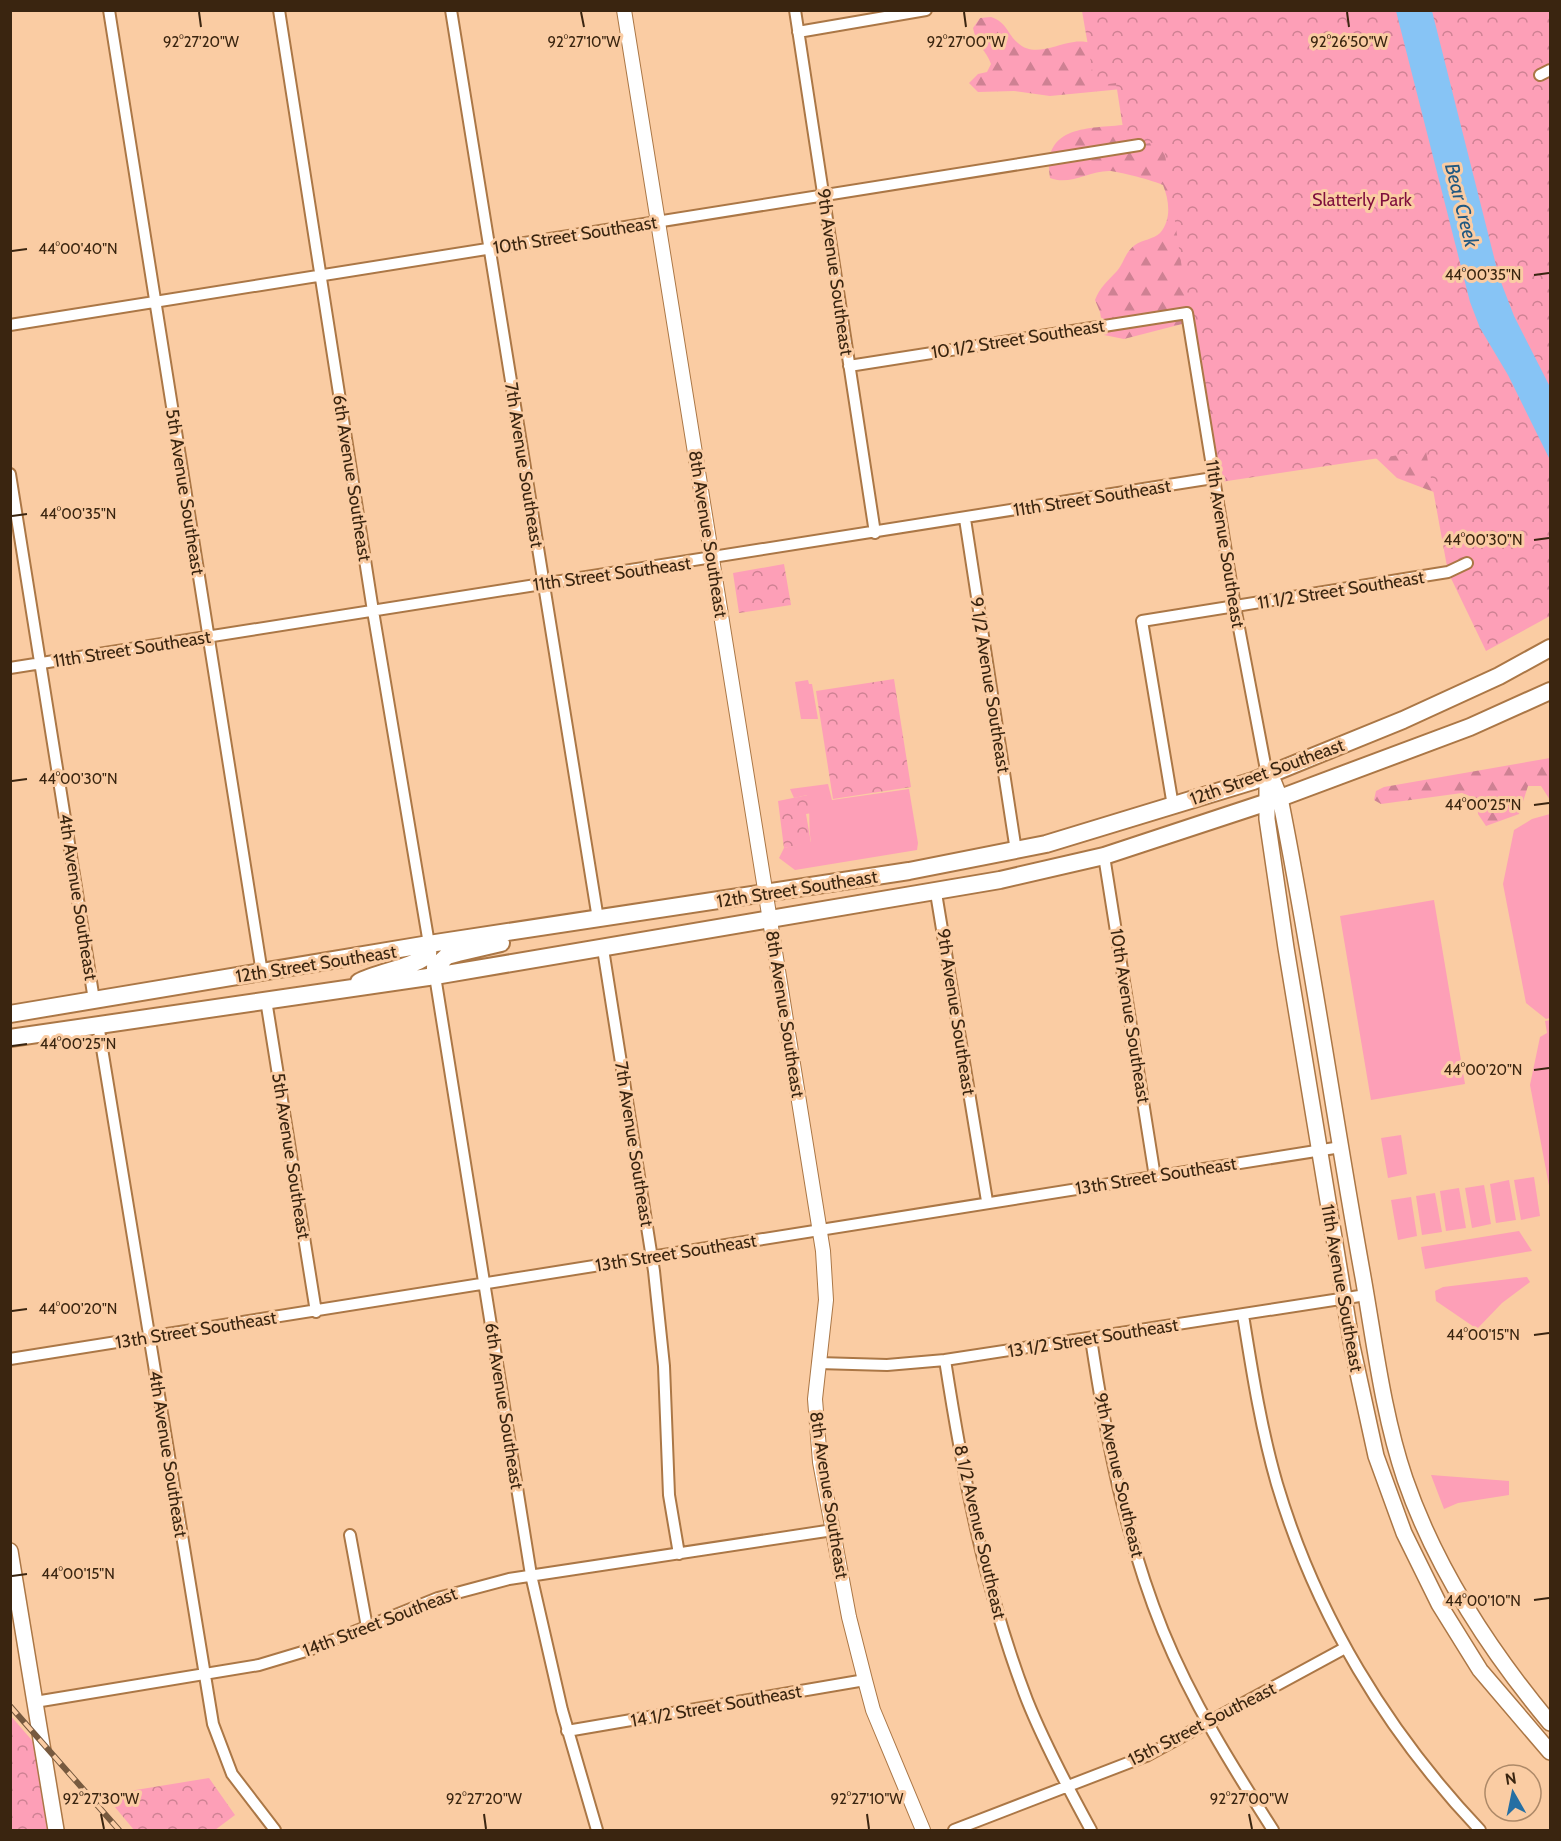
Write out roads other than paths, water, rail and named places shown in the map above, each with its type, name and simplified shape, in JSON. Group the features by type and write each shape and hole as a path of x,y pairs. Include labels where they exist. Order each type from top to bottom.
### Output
{"main road":[{"name":"12th Street Southeast","path":"10,1014 429,944 926,868 1092,832 1267,775 1403,720 1499,676 1551,648"},
{"name":"12th Street Southeast","path":"10,1038 344,990 603,949 769,918 936,893 1104,856 1273,800 1470,727 1551,691"},
{"name":"11th Avenue Southeast","path":"1267,775 1274,783 1270,845 1344,1299 1371,1438 1391,1502 1418,1566 1480,1670 1551,1752"},
{"name":"11th Avenue Southeast","path":"1273,800 1311,953 1384,1401 1400,1462 1414,1502 1468,1609 1505,1666 1551,1723"},
{"path":"435,976 435,967 447,956 508,941 521,930"},
{"path":"344,990 370,976 418,963 428,954 429,944"},
{"path":"10,1551 56,1830"}],"street":[{"name":"5th Avenue Southeast","path":"109,10 262,973"},
{"name":"6th Avenue Southeast","path":"279,10 373,611 429,944"},
{"name":"7th Avenue Southeast","path":"451,10 598,919"},
{"name":"8th Avenue Southeast","path":"624,10 820,1230 826,1300 815,1399 817,1432 833,1530 873,1710 923,1830"},
{"name":"9th Avenue Southeast","path":"795,10 875,533"},
{"path":"798,32 926,10"},
{"name":"10th Street Southeast","path":"10,325 1139,145"},
{"name":"10 1/2 Street Southeast","path":"849,366 1187,313"},
{"name":"11th Avenue Southeast","path":"1187,313 1235,607 1267,775"},
{"name":"4th Avenue Southeast","path":"10,474 94,1000"},
{"name":"11th Street Southeast","path":"10,668 712,559 1213,478"},
{"name":"9 1/2 Avenue Southeast","path":"965,519 1016,850"},
{"name":"11 1/2 Street Southeast","path":"1173,806 1142,621 1448,572 1467,563"},
{"name":"10th Avenue Southeast","path":"1104,856 1155,1177"},
{"name":"9th Avenue Southeast","path":"936,893 987,1202"},
{"name":"7th Avenue Southeast","path":"603,949 652,1257 664,1366 668,1484 679,1554"},
{"name":"6th Avenue Southeast","path":"435,976 531,1575 567,1731 597,1830"},
{"name":"5th Avenue Southeast","path":"266,1000 316,1312"},
{"name":"4th Avenue Southeast","path":"98,1024 213,1724 228,1766 247,1796 275,1830"},
{"name":"13th Street Southeast","path":"10,1359 1341,1147"},
{"name":"13 1/2 Street Southeast","path":"818,1362 887,1365 945,1360 1366,1295"},
{"path":"1243,1314 1263,1431 1283,1504 1304,1561 1346,1648 1394,1727 1480,1830"},
{"name":"9th Avenue Southeast","path":"1091,1339 1107,1440 1134,1550 1163,1632 1207,1724 1273,1830"},
{"name":"8 1/2 Avenue Southeast","path":"945,1360 965,1476 983,1560 999,1616 1028,1700 1068,1787 1091,1830"},
{"name":"14th Street Southeast","path":"35,1702 204,1675 288,1657 438,1598 531,1575 833,1530"},
{"path":"350,1536 367,1627"},
{"name":"15th Street Southeast","path":"954,1830 1146,1756 1346,1648"},
{"name":"14 1/2 Street Southeast","path":"567,1731 865,1680"}],"water":[{"name":"Bear Creek","path":"1396,11 1432,11 1499,277 1514,316 1550,387 1550,460 1508,375 1480,328 1470,302"}],"railway":[{"path":"10,1706 119,1830"}],"park label":[{"name":"Slatterly Park","path":"1362,200"}]}
